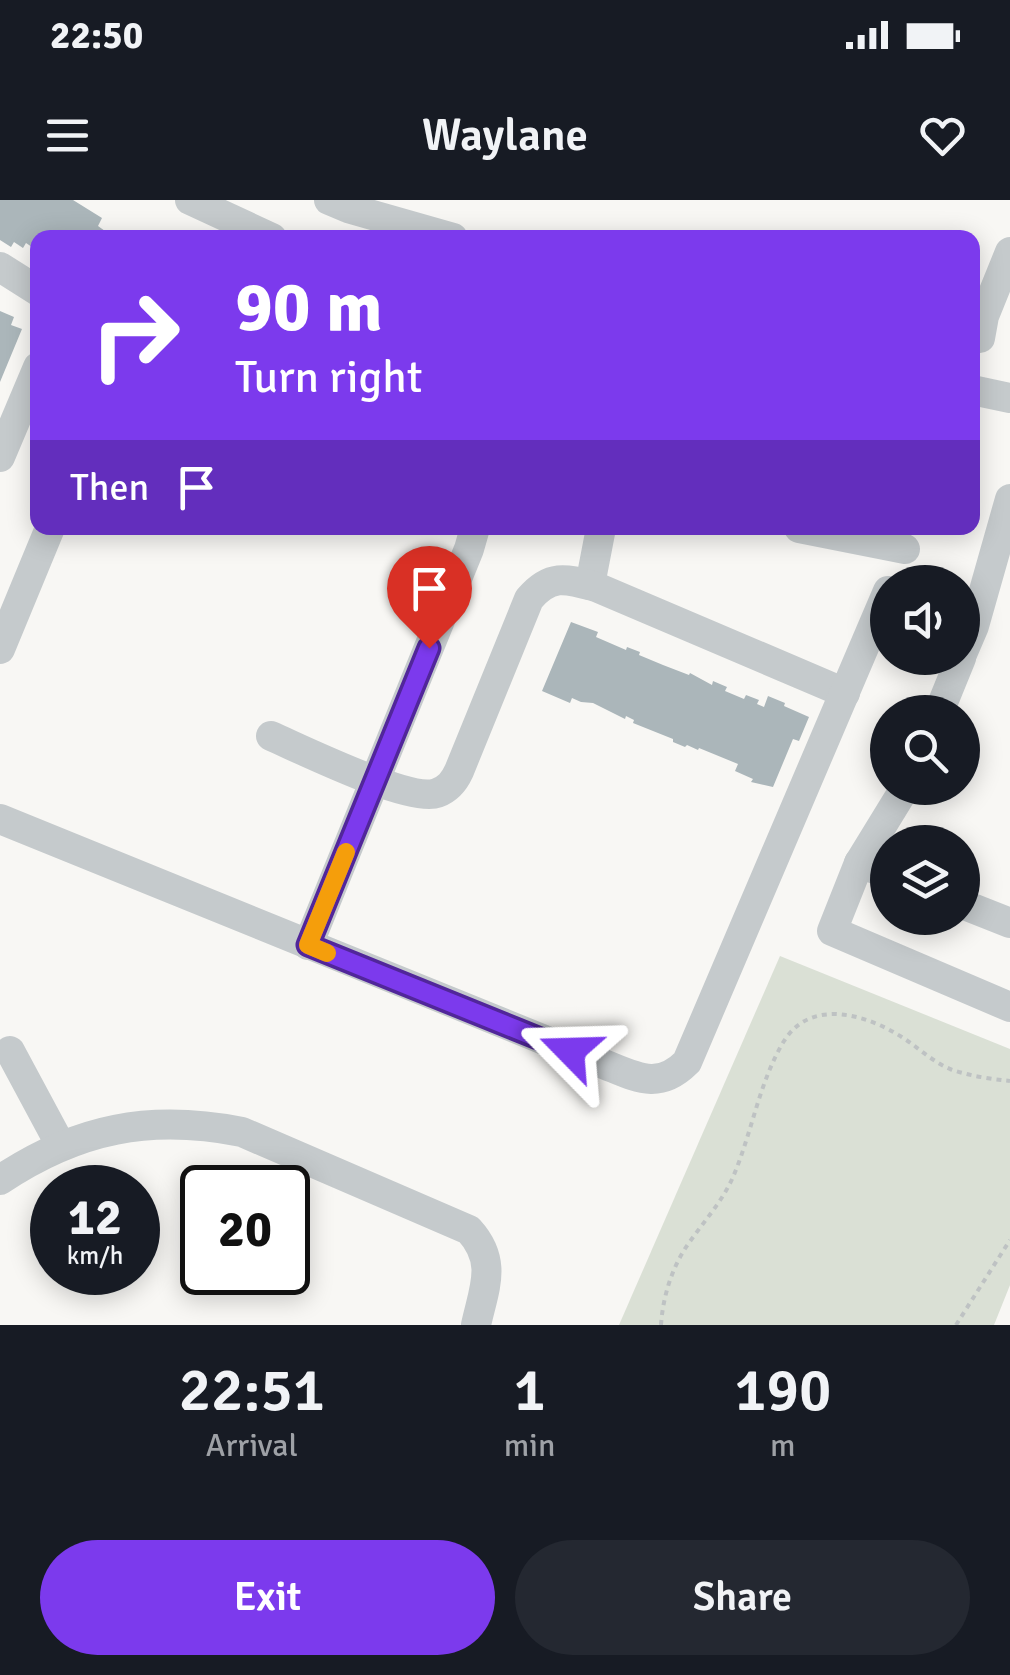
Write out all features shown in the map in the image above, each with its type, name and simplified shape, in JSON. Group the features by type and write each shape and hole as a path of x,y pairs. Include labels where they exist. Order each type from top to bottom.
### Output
{"street":[{"path":"190,200 255,230"},
{"path":"329,200 357,216 418,230"},
{"path":"980,327 1010,252"},
{"path":"0,267 30,286"},
{"path":"980,339 1010,344"},
{"path":"0,458 30,386"},
{"path":"980,392 1010,398"},
{"path":"980,605 1010,499"},
{"path":"0,649 47,535"},
{"path":"308,945 473,535"},
{"path":"590,585 600,535"},
{"path":"877,535 910,538 898,565"},
{"path":"271,736 375,780 420,795 435,794 453,784 529,598 540,586 554,580 590,585 845,692"},
{"path":"0,818 640,1078 662,1080 676,1074 687,1062 870,633"},
{"path":"870,873 832,931 1010,1006"},
{"path":"980,911 1010,923"},
{"path":"10,1051 60,1146"},
{"path":"0,1180 60,1146 98,1133 170,1123 242,1132 469,1230 486,1264 487,1283 476,1325"}],"path":[{"path":"661,1325 665,1296 677,1264 732,1181 770,1068 785,1040 808,1018 838,1014 866,1019 887,1028 950,1069 1010,1081"},
{"path":"956,1325 1010,1240"}],"shaded area":[{"path":"780,956 1010,1049 1010,1285 994,1325 619,1325"}],"building":[{"path":"0,200 73,200 102,218 98,226 104,230 30,230 30,246 26,243 23,248 0,240"},
{"path":"0,311 14,317 11,325 22,329 0,382"},
{"path":"571,622 598,632 596,637 626,650 627,647 640,652 639,655 712,685 713,681 727,687 725,691 744,699 746,695 759,700 757,704 764,707 768,696 809,717 799,741 793,739 773,787 751,782 753,779 735,771 738,764 673,742 626,716 625,719 593,703 572,698 570,703 542,691"}],"slow traffic":[{"path":"327,953 308,945 346,852"}],"route":[{"path":"429,648 308,945 570,1051"}]}
